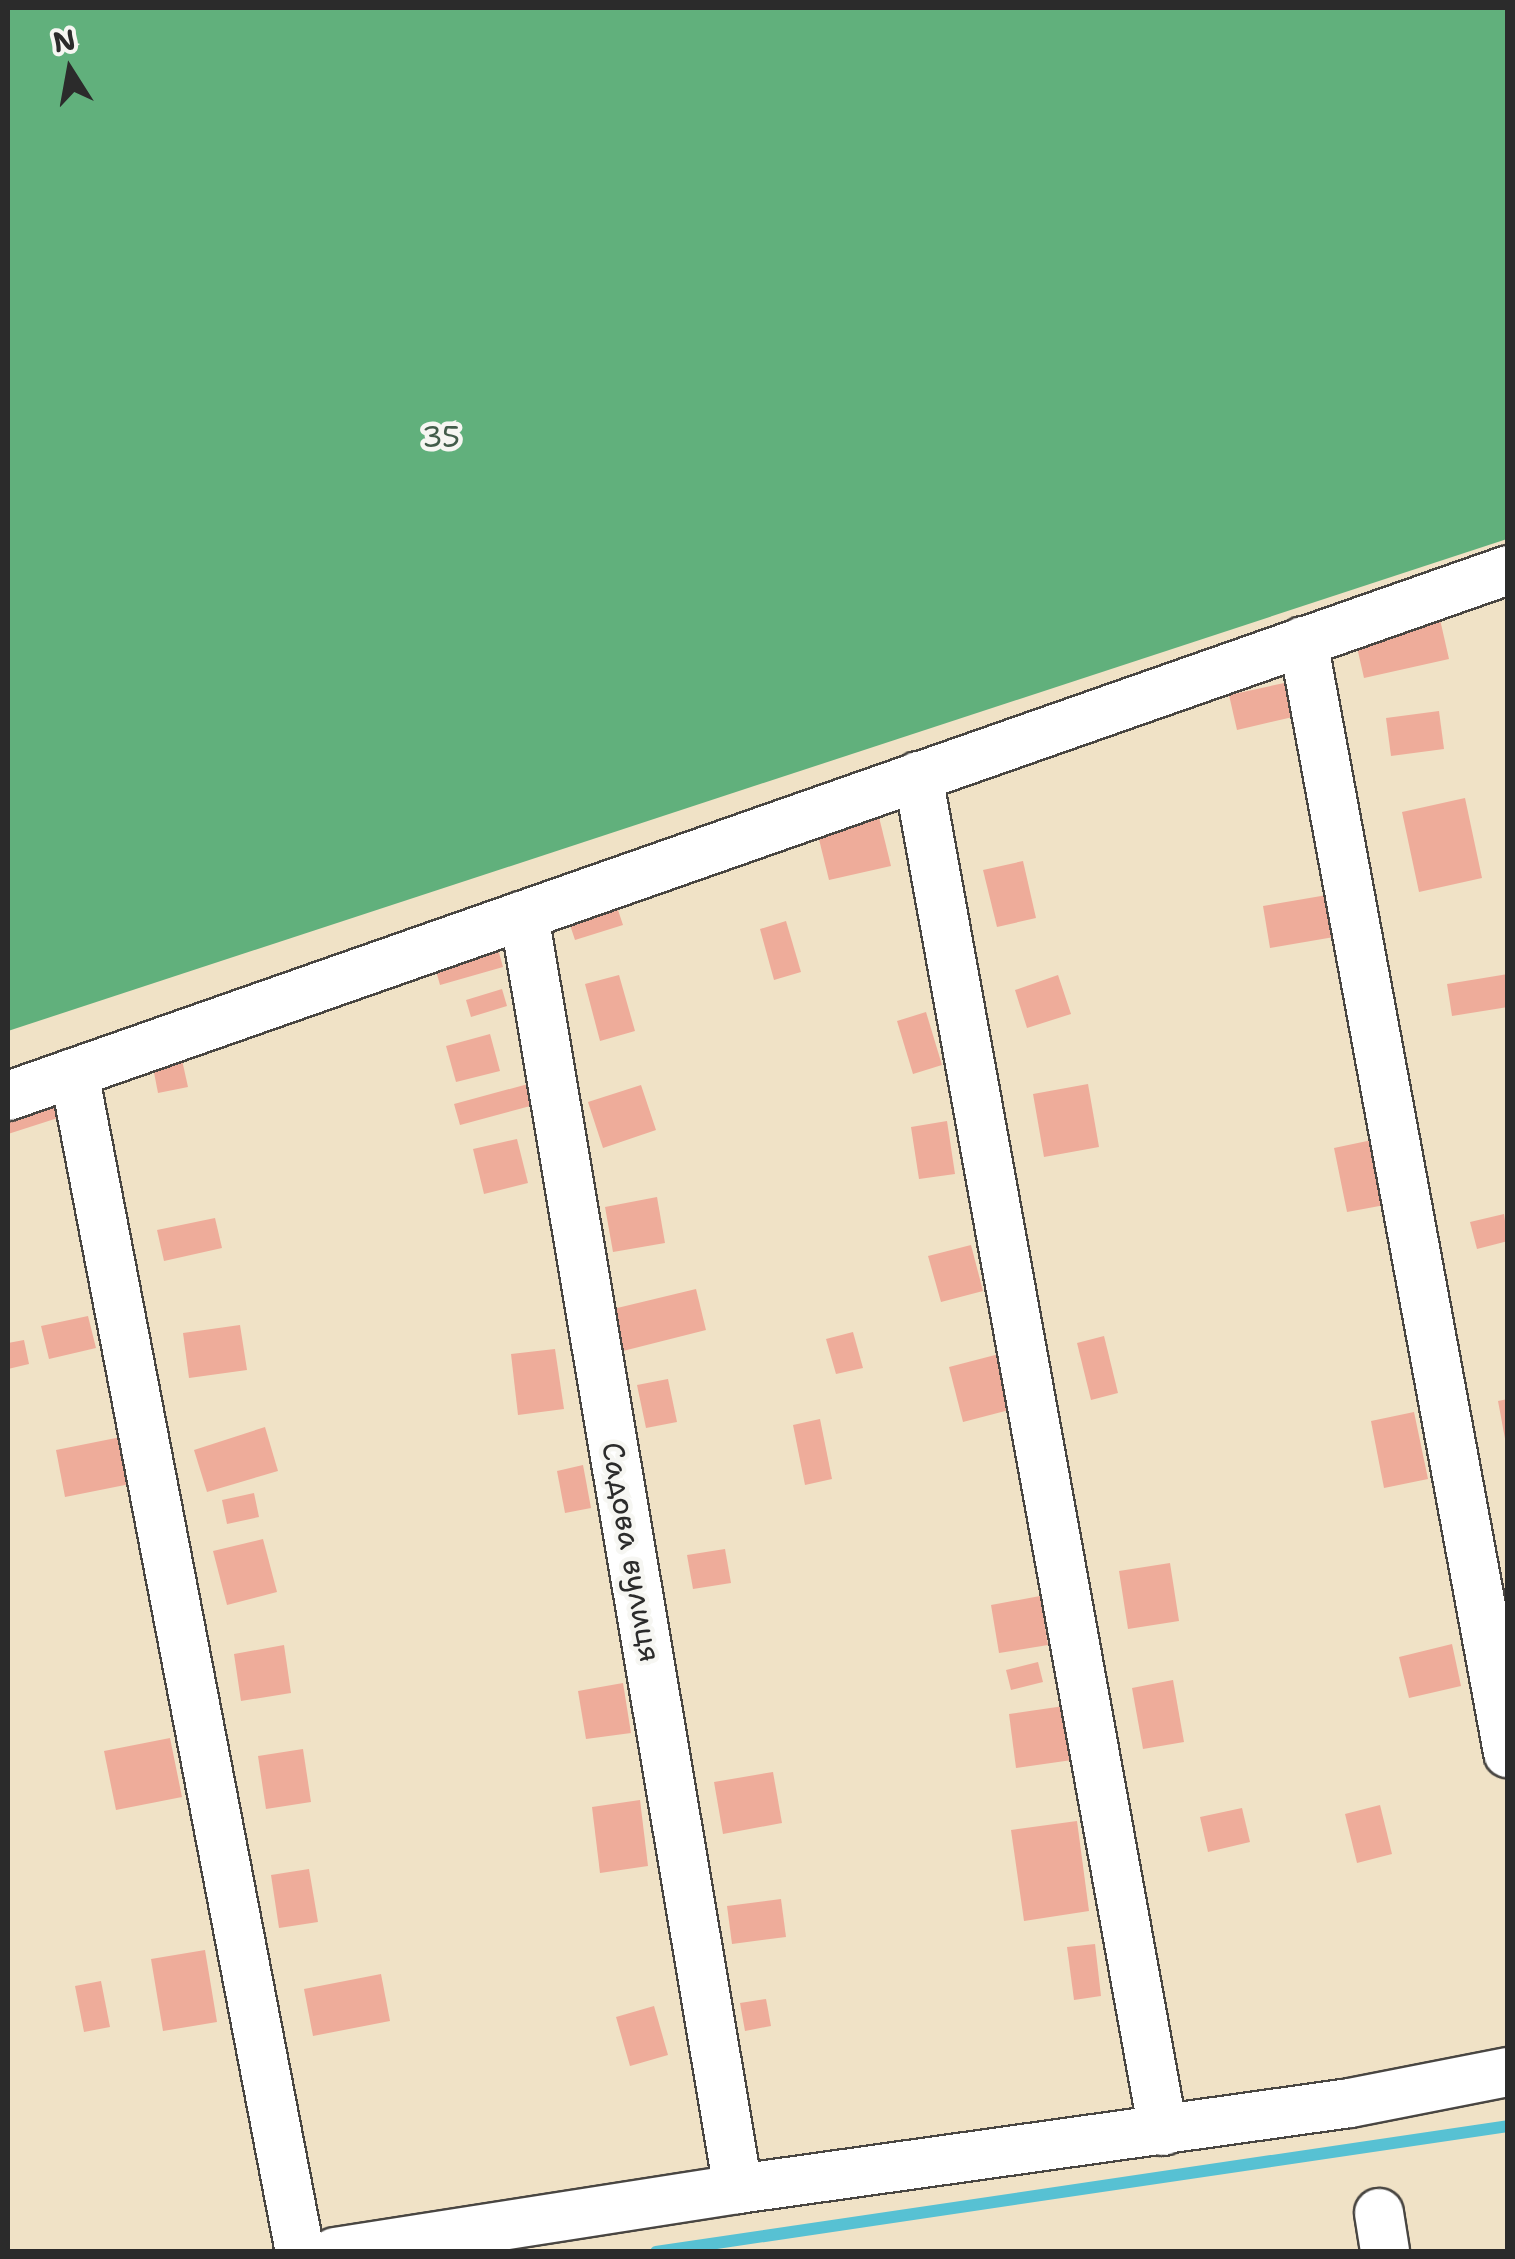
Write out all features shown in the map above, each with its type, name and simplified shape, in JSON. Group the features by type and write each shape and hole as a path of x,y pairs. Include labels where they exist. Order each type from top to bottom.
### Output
{"street":[{"path":"8,1096 1508,570"},
{"path":"1302,642 1508,1753"},
{"path":"918,776 1162,2130"},
{"name":"Садова вулиця","path":"524,915 738,2188"},
{"path":"74,1073 300,2252"},
{"path":"335,2252 738,2188 1350,2102 1508,2072"}],"green space":[{"name":"35","path":"8,8 1507,8 1507,539 8,1031"}],"building":[{"path":"1439,615 1449,659 1364,678 1354,634"},
{"path":"1289,682 1297,716 1237,730 1229,695"},
{"path":"1439,711 1444,749 1391,756 1386,718"},
{"path":"1465,798 1482,878 1419,892 1402,812"},
{"path":"878,813 891,866 829,880 816,827"},
{"path":"1023,861 1036,918 997,927 983,870"},
{"path":"613,895 623,925 575,940 565,910"},
{"path":"1327,895 1334,937 1270,948 1263,906"},
{"path":"786,921 801,972 774,980 760,929"},
{"path":"496,942 503,967 440,985 433,960"},
{"path":"1508,974 1508,1007 1452,1016 1447,984"},
{"path":"619,975 635,1031 600,1041 585,984"},
{"path":"1058,975 1071,1014 1027,1028 1015,990"},
{"path":"502,989 507,1006 471,1017 466,1000"},
{"path":"926,1012 942,1065 913,1074 897,1021"},
{"path":"490,1034 500,1071 456,1082 446,1046"},
{"path":"180,1051 188,1087 158,1093 151,1057"},
{"path":"528,1084 534,1105 460,1125 454,1104"},
{"path":"1088,1084 1099,1147 1044,1157 1033,1094"},
{"path":"641,1085 656,1130 603,1148 588,1102"},
{"path":"56,1091 64,1116 8,1134 8,1106"},
{"path":"947,1121 955,1174 919,1179 911,1127"},
{"path":"517,1139 528,1183 484,1194 473,1149"},
{"path":"1372,1140 1385,1205 1347,1212 1334,1148"},
{"path":"657,1197 665,1243 613,1252 605,1207"},
{"path":"1504,1214 1508,1241 1477,1249 1470,1222"},
{"path":"215,1218 222,1248 164,1261 157,1230"},
{"path":"971,1245 983,1291 941,1302 928,1256"},
{"path":"696,1289 706,1330 623,1351 613,1309"},
{"path":"88,1316 96,1348 49,1359 41,1326"},
{"path":"240,1325 247,1370 189,1378 183,1333"},
{"path":"853,1332 863,1368 836,1374 826,1339"},
{"path":"1104,1336 1118,1393 1091,1400 1077,1343"},
{"path":"24,1340 29,1364 8,1369 8,1343"},
{"path":"555,1349 564,1409 518,1415 511,1354"},
{"path":"999,1354 1013,1409 963,1422 949,1367"},
{"path":"668,1379 677,1422 646,1428 637,1385"},
{"path":"1508,1399 1508,1444 1506,1444 1498,1401"},
{"path":"1414,1412 1428,1479 1384,1488 1371,1421"},
{"path":"820,1419 832,1479 805,1485 793,1425"},
{"path":"265,1427 278,1471 207,1492 194,1450"},
{"path":"121,1437 130,1484 65,1497 56,1450"},
{"path":"583,1465 591,1508 565,1513 557,1471"},
{"path":"254,1493 259,1517 227,1524 222,1500"},
{"path":"263,1539 277,1592 227,1605 213,1551"},
{"path":"725,1549 731,1583 693,1589 687,1555"},
{"path":"1170,1563 1179,1621 1128,1629 1119,1571"},
{"path":"1040,1596 1048,1645 999,1653 991,1605"},
{"path":"1452,1644 1461,1686 1409,1698 1399,1657"},
{"path":"284,1645 291,1693 241,1701 234,1654"},
{"path":"1038,1662 1043,1682 1011,1690 1006,1670"},
{"path":"1173,1680 1184,1742 1143,1749 1132,1688"},
{"path":"623,1683 631,1733 586,1739 578,1691"},
{"path":"1064,1706 1072,1760 1016,1768 1009,1714"},
{"path":"170,1738 182,1797 116,1810 104,1751"},
{"path":"303,1749 311,1802 266,1809 258,1756"},
{"path":"773,1772 782,1823 723,1834 714,1782"},
{"path":"640,1800 648,1866 600,1873 592,1807"},
{"path":"1380,1805 1392,1854 1357,1863 1345,1814"},
{"path":"1242,1808 1250,1842 1208,1852 1200,1817"},
{"path":"1077,1821 1089,1911 1024,1921 1011,1830"},
{"path":"309,1869 318,1922 279,1928 271,1875"},
{"path":"781,1899 786,1937 732,1944 727,1906"},
{"path":"1095,1944 1101,1996 1074,2000 1067,1947"},
{"path":"205,1950 217,2022 163,2031 151,1959"},
{"path":"381,1974 390,2021 313,2036 304,1989"},
{"path":"101,1981 110,2027 84,2032 75,1986"},
{"path":"766,1999 771,2026 745,2031 740,2003"},
{"path":"654,2006 668,2055 630,2066 616,2017"}],"waterway":[{"path":"656,2252 1508,2126"}]}
